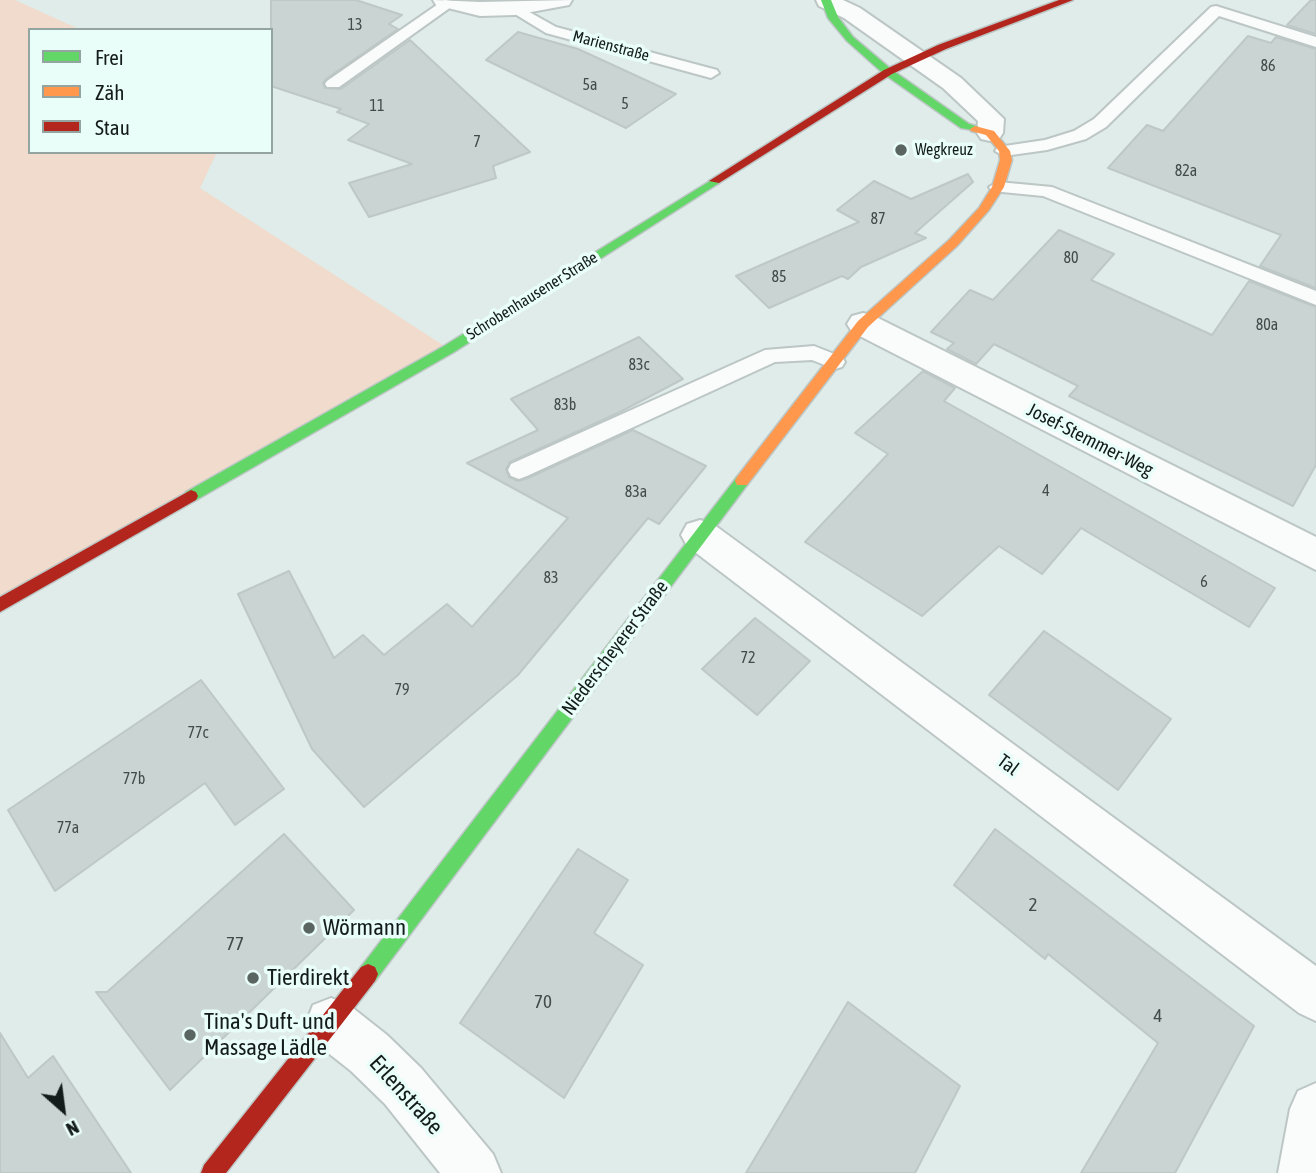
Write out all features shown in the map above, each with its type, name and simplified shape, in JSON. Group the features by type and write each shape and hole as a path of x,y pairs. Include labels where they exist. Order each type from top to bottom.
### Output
{"street":[{"path":"447,1 480,9 514,8 561,0"},
{"name":"Schrobenhausener Straße","path":"0,605 449,349 888,72 1005,22 1068,0"},
{"path":"826,1 852,13 919,57 974,101 990,119 997,142"},
{"path":"826,1 833,18 850,38 888,72 965,127 997,142"},
{"name":"Niederscheyerer Straße","path":"212,1173 331,1023 863,324 953,243 983,210 998,187 1006,160 997,142"},
{"name":"Josef-Stemmer-Weg","path":"863,324 1316,555"},
{"name":"Tal","path":"700,535 1316,996"},
{"name":"Erlenstraße","path":"331,1023 369,1053 403,1086 474,1173"},
{"path":"1305,1173 1316,1109"}],"lane":[{"path":"333,84 447,1"},
{"name":"Marienstraße","path":"514,8 551,30 711,73"},
{"path":"997,142 1047,145 1080,135 1100,123 1216,10 1316,42"},
{"path":"998,187 1046,191 1316,298"},
{"path":"519,470 772,355 814,353 835,362"}],"shaded area":[{"path":"0,0 15,0 77,28 28,28 28,154 216,154 200,188 449,349 0,605"}],"building":[{"path":"271,0 356,0 402,15 389,24 398,29 326,79 323,83 325,88 341,89 410,40 530,152 493,166 496,178 369,217 349,183 412,164 348,140 369,124 337,112 341,109 273,87"},
{"path":"1311,0 1316,0 1316,34 1287,25"},
{"path":"518,32 578,49 676,94 626,128 486,60"},
{"path":"1248,36 1271,43 1276,37 1316,49 1316,288 1260,266 1281,235 1108,168 1147,125 1163,131"},
{"path":"968,174 973,182 915,233 926,238 861,267 848,279 842,276 769,308 736,276 859,222 837,210 874,181 911,199"},
{"path":"1059,230 1114,254 1091,280 1212,335 1249,281 1316,307 1316,465 1293,506 1069,396 1078,386 994,344 976,364 947,349 954,343 931,332 970,290 993,300"},
{"path":"639,337 683,379 620,412 510,462 506,469 509,477 518,481 528,478 633,430 706,466 659,524 648,518 518,675 364,807 312,749 238,594 289,571 334,658 363,635 384,655 447,604 472,627 568,518 467,463 538,430 511,399"},
{"path":"923,371 955,388 944,401 1275,588 1249,627 1081,528 1042,574 999,546 922,616 805,542 888,454 855,433"},
{"path":"755,618 810,661 757,715 702,669"},
{"path":"1044,631 1171,719 1118,790 989,695"},
{"path":"201,680 284,789 235,825 205,783 55,891 8,810"},
{"path":"995,829 1254,1026 1175,1173 1081,1173 1158,1043 1048,954 1045,959 954,885"},
{"path":"284,834 354,910 170,1090 96,992 107,992"},
{"path":"578,849 628,880 594,933 643,965 564,1098 460,1023"},
{"path":"848,1002 960,1086 915,1173 746,1173"},
{"path":"0,1033 28,1078 53,1056 131,1173 0,1173"}],"traffic: fast":[{"path":"826,0 833,18 850,39 888,72 965,126 975,129"},
{"path":"191,496 449,349 715,181"},
{"path":"368,974 742,481"}],"traffic: slow":[{"path":"742,481 863,324 953,243 983,210 998,187 1006,160 1004,151 990,133 975,129"}],"traffic: jam":[{"path":"715,181 888,72 942,47 1068,0"},
{"path":"0,605 191,496"},
{"path":"212,1173 368,974"}],"place":[{"name":"Wegkreuz","path":"901,150"},
{"name":"Wörmann","path":"309,928"},
{"name":"Tierdirekt","path":"253,978"},
{"name":"Tina's Duft- und Massage Lädle","path":"190,1035"}]}
